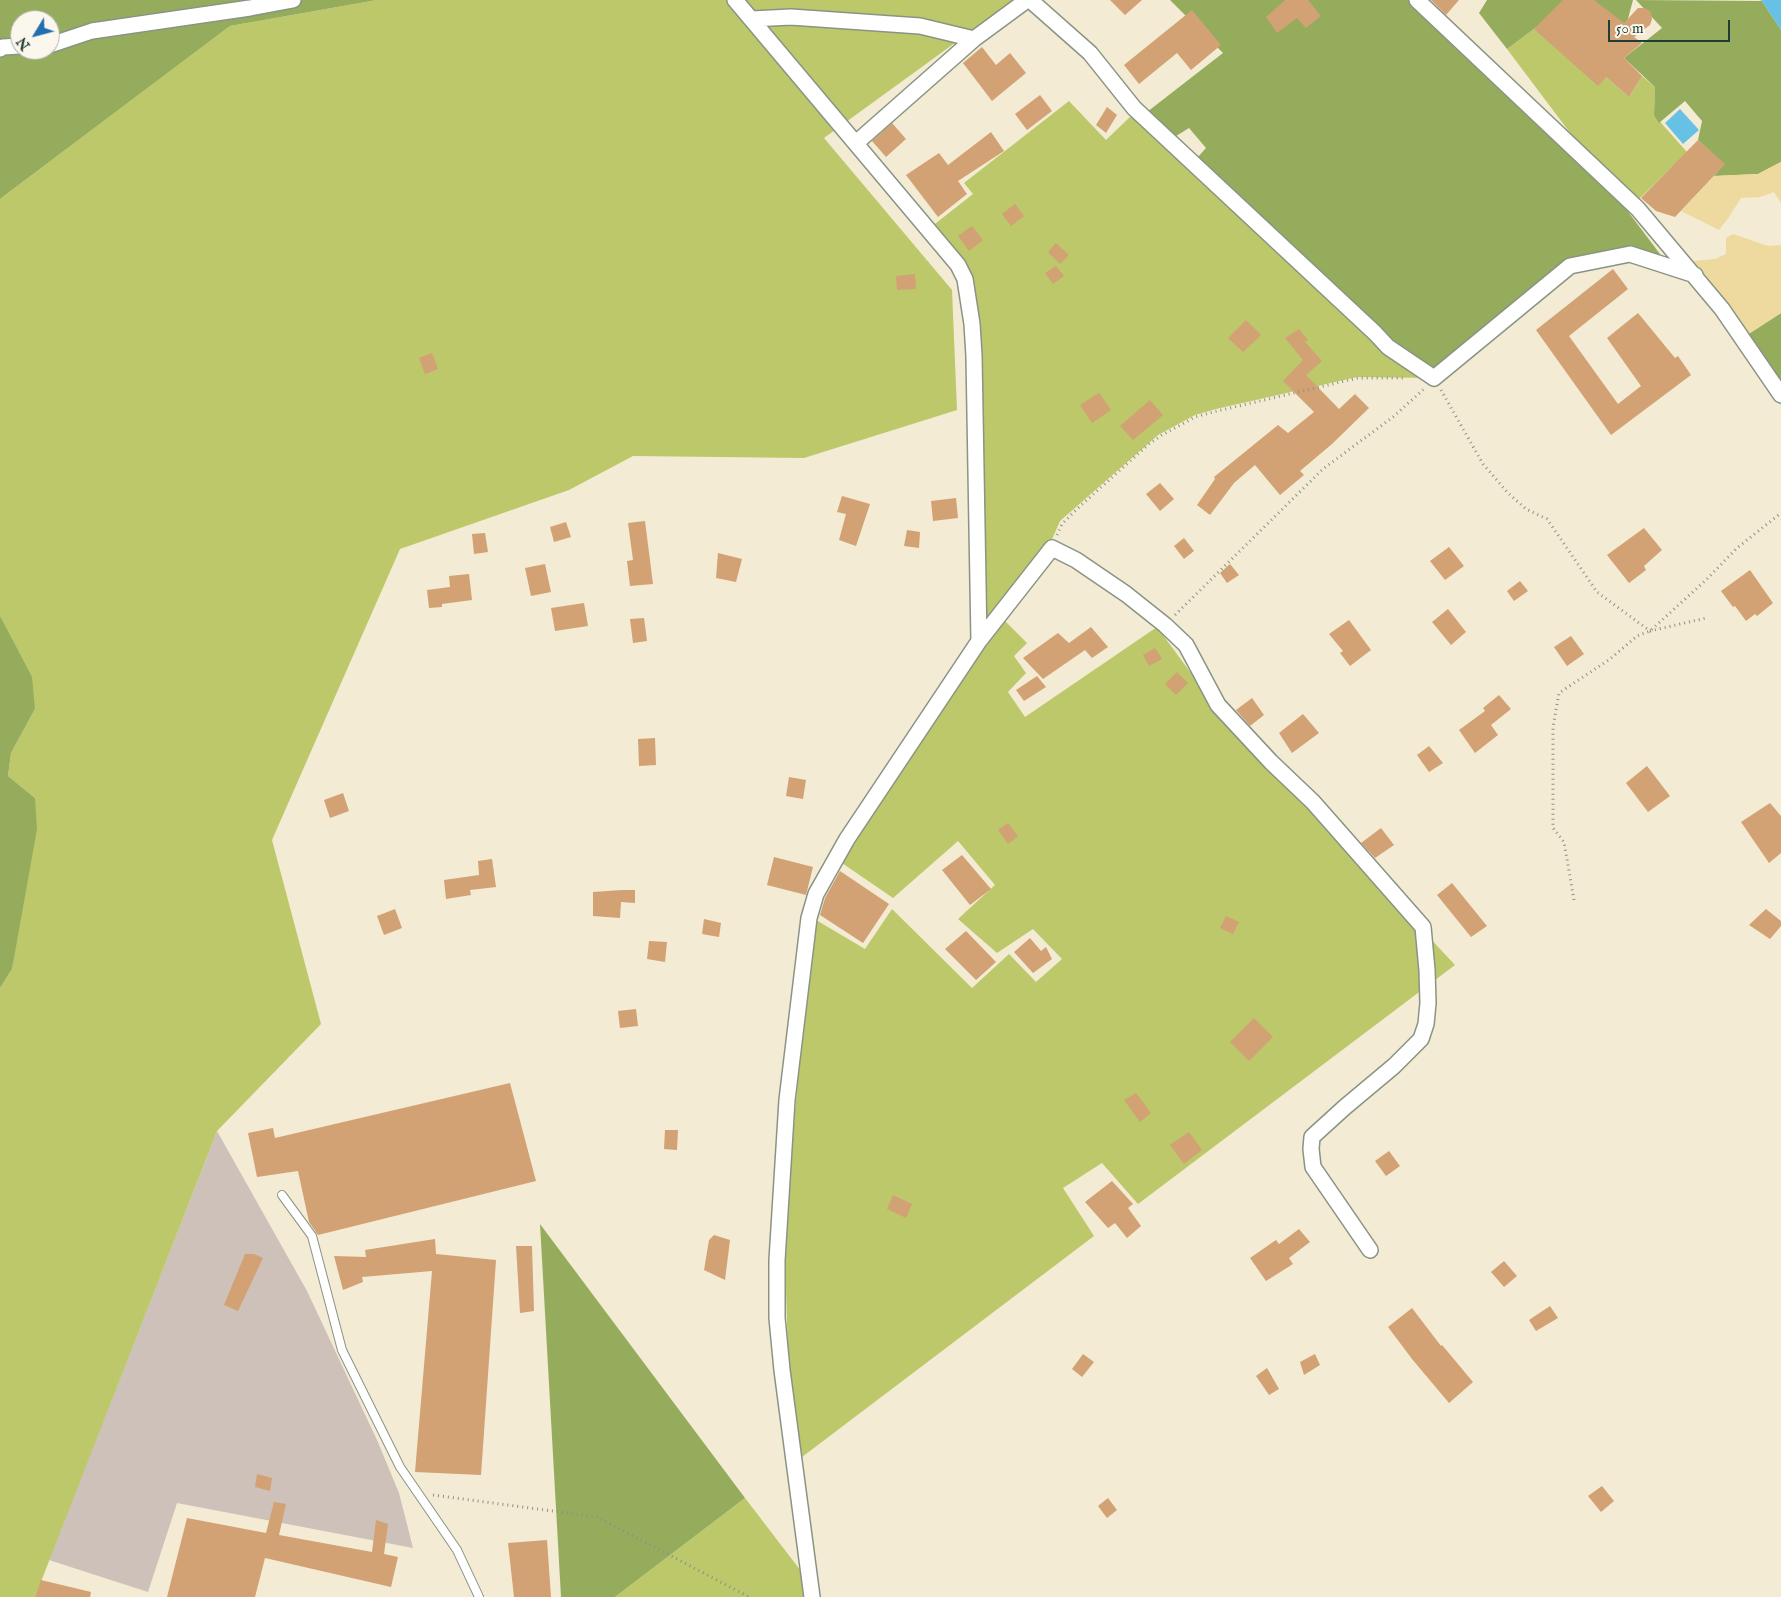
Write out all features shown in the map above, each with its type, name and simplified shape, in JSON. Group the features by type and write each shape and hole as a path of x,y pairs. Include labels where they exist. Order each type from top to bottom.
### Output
{"street":[{"path":"60,42 92,31 293,0"},
{"path":"735,0 958,265 965,279 972,324 974,356 979,641"},
{"path":"856,143 974,39 1028,0 1090,52 1134,108 1388,347 1434,378 1570,266 1630,254 1695,275"},
{"path":"1417,0 1638,209 1722,309 1781,395"},
{"path":"752,19 791,17 920,26 974,39"},
{"path":"812,1597 782,1370 777,1318 777,1260 788,1100 809,918 816,894 847,839 979,641 1052,548 1076,560 1119,589 1165,625 1186,645 1218,705 1271,762 1313,802 1423,926 1428,1003 1426,1024 1421,1039 1394,1066 1312,1137 1311,1150 1314,1168 1370,1250"}],"lane":[{"path":"282,1195 312,1236 342,1350 400,1467 457,1550 478,1597"}],"path":[{"path":"1052,548 1062,524 1077,509 1150,444 1162,435 1195,417 1358,378 1434,378"},
{"path":"1165,625 1323,469 1393,417 1434,378"},
{"path":"1434,378 1483,464 1508,493 1526,509 1547,519 1597,592 1650,631"},
{"path":"1650,631 1706,580 1737,548 1781,514"},
{"path":"1574,900 1564,842 1553,828 1553,727 1559,693 1610,659 1638,636 1650,631 1706,618"},
{"path":"418,1493 597,1518 749,1597"}],"shaded area":[{"path":"217,1131 307,1291 377,1440 399,1493 413,1548 177,1503 148,1592 49,1560"}],"green space":[{"path":"0,0 377,0 230,26 0,199"},
{"path":"377,0 1014,0 824,138 952,290 957,410 804,458 633,456 569,490 400,549 272,840 321,1024 217,1131 35,1597 0,1597 0,988 12,969 35,798 8,776 11,753 35,709 0,616 0,199 230,26"},
{"path":"1170,0 1411,0 1620,201 1663,258 1635,248 1571,259 1433,374 1393,341 1197,158 1206,148 1189,128 1173,138 1147,112 1223,53"},
{"path":"1487,0 1573,0 1507,49 1479,13"},
{"path":"1593,0 1633,0 1625,30"},
{"path":"1636,0 1762,1 1781,30 1781,162 1758,174 1714,176 1724,164 1698,140 1702,121 1685,101 1659,123 1654,115 1655,87 1624,58 1662,28"},
{"path":"1534,29 1606,77 1629,97 1642,76 1655,87 1654,115 1687,152 1637,201 1586,154 1507,49"},
{"path":"1069,101 1106,140 1133,114 1432,378 1357,377 1195,415 1158,435 1060,521 1049,546 980,638 970,277 931,227 973,194 964,183"},
{"path":"1781,313 1781,386 1747,335"},
{"path":"0,616 32,677 35,709 11,753 8,776 35,798 37,829 12,969 0,988"},
{"path":"1004,620 1027,643 1014,656 1026,673 1008,692 1025,717 1157,627 1238,737 1263,761 1282,771 1309,809 1455,965 1138,1204 1102,1163 1063,1188 1094,1236 802,1457 788,1356 785,1257 794,1122 816,920 865,949 892,909 972,988 1009,954 1036,982 1062,959 1033,929 997,953 958,919 995,885 958,841 893,898 842,863 907,760"},
{"path":"540,1224 745,1498 615,1597 561,1597"},
{"path":"745,1498 804,1575 807,1597 615,1597"}],"sand":[{"path":"1781,162 1781,203 1774,192 1760,197 1741,198 1719,230 1681,211 1714,176 1758,174"},
{"path":"1733,234 1768,246 1781,245 1781,313 1747,335 1693,261 1715,259 1726,254 1726,238"}],"water":[{"path":"1760,0 1781,0 1781,30 1762,1"},
{"path":"1680,109 1699,130 1683,144 1665,123"}],"building":[{"path":"1110,0 1142,0 1125,15"},
{"path":"1285,0 1308,0 1321,16 1306,28 1297,18 1277,33 1266,17"},
{"path":"1431,0 1459,0 1446,15"},
{"path":"1563,0 1594,0 1624,23 1638,8 1645,8 1651,12 1652,19 1650,25 1634,37 1642,43 1624,58 1642,76 1629,97 1606,77 1598,86 1534,29"},
{"path":"1192,10 1221,45 1191,70 1177,53 1139,84 1124,65"},
{"path":"982,47 996,65 1010,53 1026,73 992,101 963,63"},
{"path":"1040,95 1052,111 1027,130 1015,114"},
{"path":"1107,107 1117,115 1106,133 1096,125"},
{"path":"892,123 906,139 886,157 872,141"},
{"path":"991,132 1004,151 958,181 967,194 938,217 906,175 939,153 948,165"},
{"path":"1698,140 1725,164 1675,217 1656,211 1641,198"},
{"path":"1015,204 1024,216 1011,226 1002,214"},
{"path":"972,226 983,240 969,251 958,236"},
{"path":"1056,243 1069,255 1060,264 1048,252"},
{"path":"1056,266 1064,276 1053,284 1045,273"},
{"path":"1613,269 1628,289 1569,336 1618,404 1641,386 1607,338 1638,313 1675,358 1678,356 1691,375 1611,435 1536,330"},
{"path":"915,274 916,289 897,290 896,276"},
{"path":"1246,320 1261,335 1243,352 1228,338"},
{"path":"1299,329 1308,340 1305,342 1322,361 1306,375 1339,409 1355,394 1369,408 1332,444 1300,471 1304,475 1280,495 1255,465 1234,483 1210,515 1197,505 1215,479 1214,477 1278,425 1288,433 1314,412 1283,381 1303,360 1285,338"},
{"path":"432,353 438,369 425,374 419,358"},
{"path":"1099,393 1111,410 1092,423 1080,405"},
{"path":"1150,400 1163,415 1133,440 1120,426"},
{"path":"1160,483 1174,499 1160,511 1146,494"},
{"path":"842,496 870,504 856,546 839,540 846,514 837,512"},
{"path":"956,498 958,518 933,521 931,501"},
{"path":"645,521 653,584 630,586 627,561 633,560 628,523"},
{"path":"566,522 571,537 554,542 550,527"},
{"path":"1644,528 1662,550 1644,566 1646,570 1629,583 1607,555"},
{"path":"907,530 920,532 919,548 904,546"},
{"path":"485,533 488,552 474,554 472,534"},
{"path":"1184,538 1194,551 1184,559 1174,546"},
{"path":"1449,547 1464,566 1445,580 1430,561"},
{"path":"718,553 742,559 736,582 716,578"},
{"path":"545,564 551,592 531,596 525,568"},
{"path":"1230,564 1239,575 1227,583 1220,573"},
{"path":"1750,570 1773,603 1757,616 1755,614 1746,621 1721,591"},
{"path":"469,574 472,600 442,604 442,607 429,608 427,590 450,587 449,576"},
{"path":"1520,581 1528,591 1514,601 1507,591"},
{"path":"584,603 588,626 555,631 551,608"},
{"path":"1448,609 1466,632 1451,645 1432,622"},
{"path":"644,618 647,641 633,643 630,619"},
{"path":"1349,620 1371,650 1350,666 1340,653 1343,651 1329,634"},
{"path":"1091,627 1108,647 1092,658 1085,650 1043,679 1023,658 1058,633 1069,643"},
{"path":"1571,636 1584,654 1567,666 1554,647"},
{"path":"1155,648 1162,659 1149,666 1143,655"},
{"path":"1177,672 1188,683 1176,695 1165,684"},
{"path":"1037,676 1046,687 1024,701 1016,690"},
{"path":"1499,695 1511,709 1491,725 1498,735 1475,753 1459,730 1485,711 1483,708"},
{"path":"1252,698 1264,715 1250,726 1236,710"},
{"path":"1303,714 1319,733 1292,753 1279,733"},
{"path":"655,738 656,765 639,766 638,739"},
{"path":"1429,746 1443,763 1429,772 1417,755"},
{"path":"1647,766 1670,796 1648,812 1626,783"},
{"path":"789,777 806,780 803,799 786,796"},
{"path":"343,793 349,811 330,818 324,800"},
{"path":"1770,803 1781,816 1781,853 1769,863 1741,822"},
{"path":"1008,823 1018,836 1008,844 998,830"},
{"path":"1381,828 1394,845 1375,858 1361,843"},
{"path":"962,855 991,889 970,905 942,870"},
{"path":"774,857 813,867 806,895 767,885"},
{"path":"492,859 496,887 470,890 471,895 446,899 444,880 479,875 478,861"},
{"path":"840,871 889,904 863,943 820,915 825,898"},
{"path":"1452,883 1487,926 1471,937 1437,895"},
{"path":"635,890 635,903 621,902 620,918 593,916 593,892"},
{"path":"395,909 402,928 384,935 377,916"},
{"path":"1766,909 1781,921 1781,926 1770,939 1749,925"},
{"path":"1226,916 1239,922 1233,934 1220,928"},
{"path":"704,919 721,923 719,937 702,934"},
{"path":"966,931 996,962 976,980 945,949"},
{"path":"1030,938 1041,951 1046,947 1052,959 1033,973 1014,952"},
{"path":"649,941 667,942 665,962 647,959"},
{"path":"636,1009 638,1026 620,1028 618,1011"},
{"path":"1254,1018 1273,1037 1249,1061 1230,1042"},
{"path":"510,1083 536,1181 318,1235 309,1222 298,1171 257,1177 248,1133 273,1128 275,1138"},
{"path":"1136,1093 1151,1113 1140,1122 1124,1100"},
{"path":"665,1130 678,1130 677,1150 664,1149"},
{"path":"1189,1132 1202,1150 1184,1164 1170,1145"},
{"path":"1389,1151 1400,1166 1386,1176 1375,1161"},
{"path":"1112,1181 1133,1204 1128,1208 1141,1226 1127,1238 1115,1223 1108,1228 1085,1202"},
{"path":"893,1195 912,1204 906,1218 887,1209"},
{"path":"1299,1229 1310,1242 1289,1258 1293,1264 1266,1281 1250,1258 1276,1240 1279,1244"},
{"path":"714,1235 730,1240 725,1280 704,1270 709,1240"},
{"path":"435,1239 436,1254 496,1260 481,1475 415,1472 432,1271 362,1277 363,1282 343,1290 334,1256 366,1257 365,1250"},
{"path":"516,1246 532,1246 534,1311 520,1313"},
{"path":"245,1254 254,1254 263,1258 238,1311 224,1305"},
{"path":"1504,1261 1517,1276 1504,1287 1491,1272"},
{"path":"1550,1306 1558,1318 1536,1331 1529,1320"},
{"path":"1412,1308 1441,1346 1473,1382 1449,1403 1388,1327"},
{"path":"1083,1354 1094,1362 1082,1377 1072,1369"},
{"path":"1315,1354 1320,1365 1304,1375 1300,1362"},
{"path":"1267,1368 1279,1389 1269,1395 1256,1376"},
{"path":"257,1474 272,1478 270,1491 255,1487"},
{"path":"1602,1486 1614,1501 1601,1512 1588,1496"},
{"path":"1108,1498 1117,1510 1107,1518 1098,1506"},
{"path":"274,1502 286,1504 279,1535 372,1552 376,1520 388,1524 384,1554 398,1557 391,1587 265,1558 255,1597 167,1597 187,1518 266,1533"},
{"path":"547,1540 551,1597 514,1597 508,1543"},
{"path":"41,1580 91,1592 90,1597 35,1597"}]}
